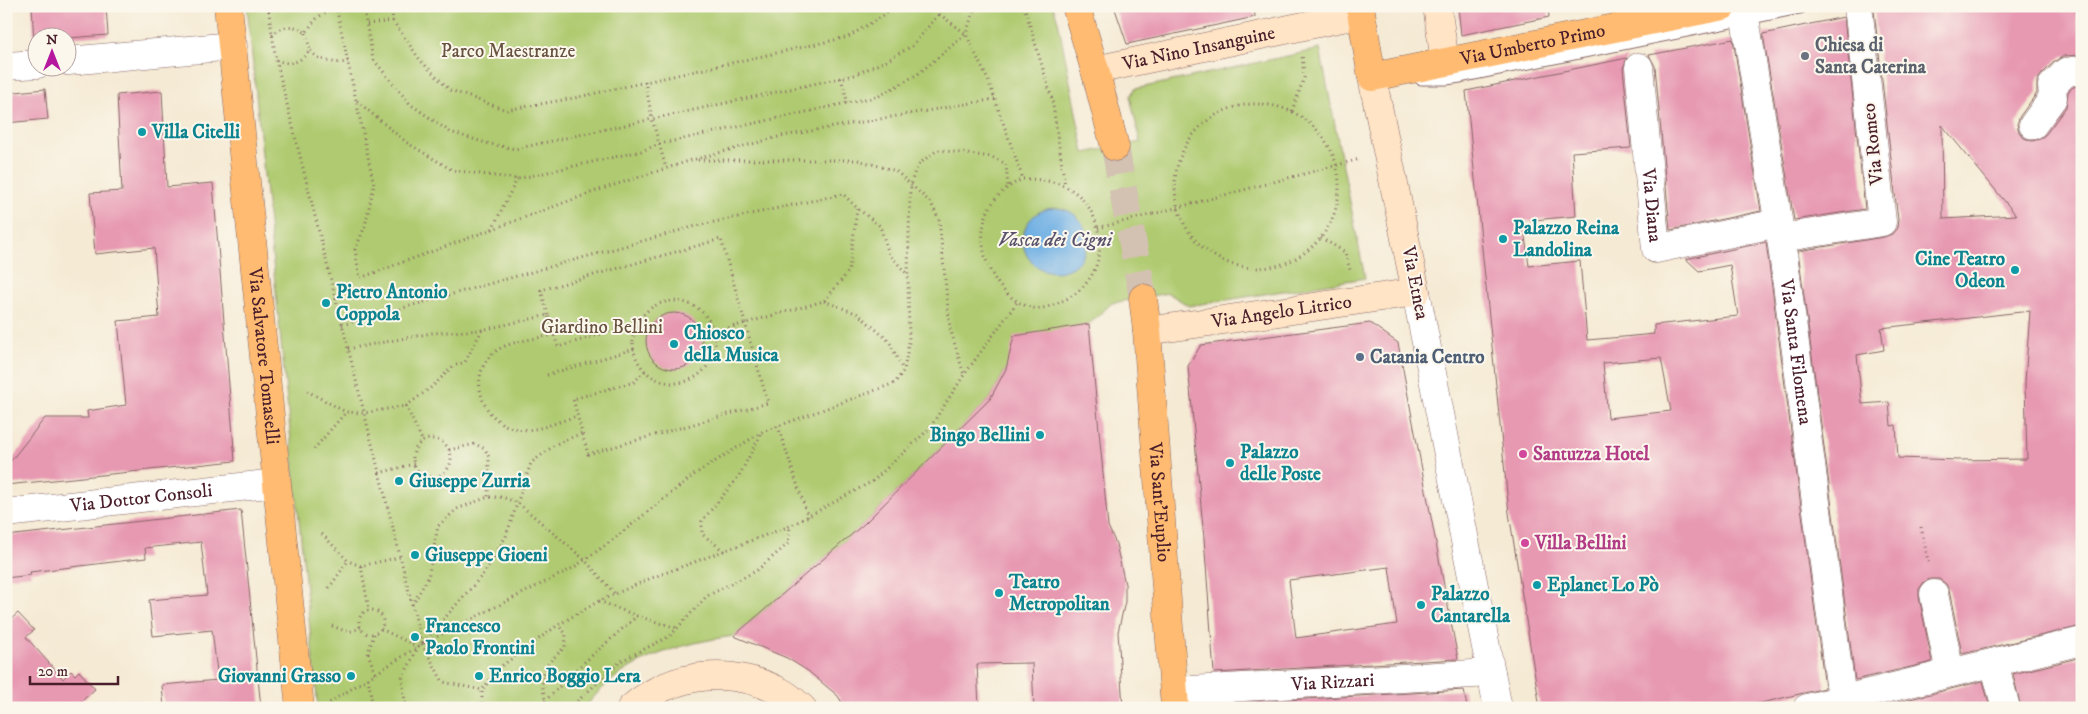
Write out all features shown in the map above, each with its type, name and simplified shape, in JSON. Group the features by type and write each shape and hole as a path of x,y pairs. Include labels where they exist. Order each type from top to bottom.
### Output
{"main road":[{"name":"Via Salvatore Tomaselli","path":"228,6 300,708"},
{"path":"1076,6 1115,147"},
{"name":"Via Etnea","path":"1361,10 1372,77"},
{"name":"Via Umberto Primo","path":"1372,77 1445,62 1737,10"},
{"name":"Via Sant'Euplio","path":"1143,298 1175,700"}],"street":[{"path":"1437,6 1445,62"},
{"name":"Via Romeo","path":"1779,230 1882,222 1858,6"},
{"name":"Via Nino Insanguine","path":"1095,70 1296,27 1361,10"},
{"name":"Via Santa Filomena","path":"1737,10 1779,230 1822,705"},
{"path":"78,60 233,46"},
{"path":"6,66 28,65"},
{"name":"Via Diana","path":"1639,67 1656,249 1779,230"},
{"path":"2033,125 2053,98 2052,86 2066,72 2082,70"},
{"name":"Via Etnea","path":"1372,77 1498,708"},
{"name":"Via Angelo Litrico","path":"1147,331 1416,292"},
{"name":"Via Dottor Consoli","path":"6,513 276,483"},
{"path":"1934,594 1950,673"},
{"path":"1822,705 2082,641"},
{"path":"1994,663 2006,708"},
{"name":"Via Rizzari","path":"1175,700 1491,673"},
{"path":"631,708 645,696 667,685 688,678 714,675 749,679 782,692 802,708"}],"lane":[{"path":"1372,77 1446,77 1737,10 1800,6"}],"path":[{"path":"268,6 276,60 422,644 443,682 482,690"},
{"path":"363,6 373,59 410,104 450,132 486,144 515,149 854,75 886,61 912,46 944,6"},
{"path":"391,6 393,21 420,60 450,90 506,110 574,98 848,37 884,14 892,6"},
{"path":"356,100 406,142 452,170 517,179 641,151 660,144 879,96 918,74 966,34 975,6"},
{"path":"1024,6 1052,99 1066,186"},
{"path":"306,33 322,14 336,8 374,185 365,226 355,250 360,278 596,191 692,160 782,136 995,99"},
{"path":"939,14 966,34 988,80 1023,179"},
{"path":"366,24 393,21"},
{"path":"272,36 282,28 289,26 298,27 306,33 310,50 317,57 328,61 348,62"},
{"path":"1292,112 1304,78 1296,27"},
{"path":"276,60 291,63 303,59 310,50"},
{"path":"841,78 848,104"},
{"path":"645,81 652,119 666,168"},
{"path":"1266,104 1292,112 1313,125 1328,144 1336,166 1340,186 1331,222 1321,238 1301,256 1278,266 1252,269 1226,263 1204,250 1187,231 1177,208 1174,180 1180,155 1194,132 1208,120 1214,115 1240,105 1266,104"},
{"path":"320,708 422,644 573,568 695,474 762,432 895,383 904,370 909,342 908,274 911,184 919,163 938,150 992,157 1006,164 1008,186"},
{"path":"1098,228 1365,158"},
{"path":"692,160 858,160 896,171 931,203 939,220 950,328 964,375"},
{"path":"492,229 517,179"},
{"path":"1023,179 1045,179 1066,186 1080,197 1091,211 1098,228 1100,248 1096,267 1086,284 1071,297 1054,305 1034,308 1005,293 996,282 988,267 984,238 985,221 989,209 998,196 1008,186 1023,179"},
{"path":"342,325 696,226 843,194 880,226 889,254 908,274"},
{"path":"714,332 824,301 849,272 857,208"},
{"path":"1321,238 1345,252 1358,300"},
{"path":"634,334 618,329 558,347 542,290 721,240 768,403 588,454 573,399 634,382 645,371"},
{"path":"482,708 482,690 500,668 558,625 599,601 790,526 873,481 929,430 964,375 1018,300"},
{"path":"679,301 691,304 702,311 709,320 714,332 716,343 714,355 709,366 695,378 678,383 666,382 655,378 645,371 639,363 634,350 634,334 638,322 656,305 667,302 679,301"},
{"path":"824,301 858,314 889,341 904,370"},
{"path":"348,349 432,334 482,330 548,315"},
{"path":"307,391 346,412 364,413 406,406 433,386 453,366 465,362 482,330"},
{"path":"554,335 505,346 493,354 484,366 480,378 480,393 484,406 493,418 505,426 519,430 533,429 577,416"},
{"path":"547,375 634,350"},
{"path":"406,406 423,442"},
{"path":"314,449 346,412"},
{"path":"778,426 808,517"},
{"path":"724,551 702,534 702,521 739,476 762,432"},
{"path":"422,644 486,572 506,536 531,463 556,444 582,433"},
{"path":"435,439 441,441 449,450 451,462 444,472 439,475 422,474 414,464 414,454 419,444 423,442 435,439"},
{"path":"449,450 476,444 486,449 489,457 488,497"},
{"path":"378,473 414,464"},
{"path":"412,605 428,578 438,526 456,509 488,497 502,497 518,503 585,560 614,594"},
{"path":"570,708 621,661 670,636 707,596 756,570 788,544 790,526"},
{"path":"1922,527 1934,594"},
{"path":"322,534 348,561 361,566 400,557"},
{"path":"330,588 348,561"},
{"path":"361,566 369,610"},
{"path":"599,601 637,616 677,628"},
{"path":"374,634 367,633 361,628 360,616 369,610 380,614 383,621 381,629 374,634 368,653 375,674"},
{"path":"545,701 580,666 637,616"},
{"path":"546,708 542,678 546,664 565,647 566,634 558,625"},
{"path":"332,626 348,632 361,628"},
{"path":"381,629 418,647"},
{"path":"406,708 402,679 418,647"},
{"path":"368,678 373,708"}],"green space":[{"name":"Giardino Bellini","path":"247,6 1053,6 1058,21 1084,153 1140,142 1130,96 1135,89 1320,49 1365,278 1189,306 1168,293 1112,303 1089,324 1006,369 990,399 865,523 734,636 672,649 632,666 599,692 585,708 318,708"}],"water":[{"name":"Vasca dei Cigni","path":"1055,208 1073,214 1081,222 1087,240 1081,258 1073,266 1055,272 1037,266 1029,258 1023,240 1029,222 1037,214"}],"building":[{"path":"32,6 106,6 108,35 78,37 78,28 33,28"},
{"path":"1114,6 1254,6 1255,17 1127,44"},
{"path":"1458,6 1548,6 1549,17 1461,35"},
{"path":"1890,6 2075,6 2082,44 2082,55 2064,56 2055,61 2041,75 2037,81 2037,93 2020,116 2017,124 2019,132 2024,138 2032,141 2040,139 2046,134 2066,107 2068,92 2073,87 2082,86 2082,626 1962,654 1949,590 1946,584 1939,579 1930,579 1924,582 1919,589 1919,597 1932,662 1855,680 1798,251 1884,237 1892,234 1897,228 1898,220 1874,10","holes":["1942,125 2016,215 1943,219","2030,311 2025,382 2027,459 1958,460 1898,458 1896,425 1891,426 1889,402 1862,404 1857,355 1884,350 1881,328"]},
{"path":"1844,17 1865,209 1794,220 1763,34"},
{"path":"1733,39 1761,211 1670,230 1655,66 1649,55"},
{"path":"1627,58 1623,68 1631,148 1572,152 1576,216 1523,221 1529,266 1580,261 1587,340 1654,334 1654,325 1738,316 1730,265 1699,271 1686,259 1766,242 1825,688 1740,708 1540,708 1509,513 1466,91","holes":["1661,358 1671,411 1608,418 1603,363"]},
{"path":"45,89 48,119 6,123 6,93"},
{"path":"162,91 167,187 213,183 235,461 6,485 6,467 45,418 88,418 87,411 126,405 118,321 159,317 154,248 95,254 90,193 122,191 117,95"},
{"name":"Chiosco della Musica","path":"674,313 685,315 694,321 700,330 702,341 700,352 694,361 685,367 674,369 663,367 654,361 648,352 646,341 648,330 654,321 663,315"},
{"path":"1370,323 1398,343 1458,659 1214,673 1188,366 1201,345","holes":["1389,567 1397,624 1296,638 1289,580"]},
{"path":"1089,324 1108,526 1116,544 1125,584 1125,602 1118,632 1123,708 1034,708 1032,663 977,664 979,708 845,708 838,696 808,671 787,658 734,636 865,523 990,399 1006,369 1014,336"},
{"path":"241,510 261,708 217,708 216,704 164,708 162,685 218,680 212,630 153,636 149,600 207,595 201,542 145,548 146,558 30,572 31,575 6,578 6,536"},
{"path":"18,613 34,630 26,637 63,679 71,671 75,675 79,671 95,689 74,708 6,708 6,616 10,620"},
{"path":"2082,657 2082,708 2021,708 2013,674"},
{"path":"1983,681 1990,708 1874,708"},
{"path":"1464,690 1467,708 1216,708 1216,704"}],"tunnel":[{"path":"1115,147 1143,298"}],"place":[{"name":"Chiesa di Santa Caterina","path":"1805,56"},
{"name":"Villa Citelli","path":"142,132"},
{"name":"Palazzo Reina Landolina","path":"1503,239"},
{"name":"Cine Teatro Odeon","path":"2015,270"},
{"name":"Pietro Antonio Coppola","path":"326,303"},
{"name":"Chiosco della Musica","path":"674,344"},
{"name":"Catania Centro","path":"1360,357"},
{"name":"Bingo Bellini","path":"1040,435"},
{"name":"Santuzza Hotel","path":"1523,454"},
{"name":"Palazzo delle Poste","path":"1230,463"},
{"name":"Giuseppe Zurria","path":"399,481"},
{"name":"Villa Bellini","path":"1525,543"},
{"name":"Giuseppe Gioeni","path":"415,555"},
{"name":"Eplanet Lo Pò","path":"1537,585"},
{"name":"Teatro Metropolitan","path":"999,593"},
{"name":"Palazzo Cantarella","path":"1421,605"},
{"name":"Francesco Paolo Frontini","path":"415,637"},
{"name":"Giovanni Grasso","path":"351,676"},
{"name":"Enrico Boggio Lera","path":"479,676"}],"park label":[{"name":"Parco Maestranze","path":"508,51"}]}
